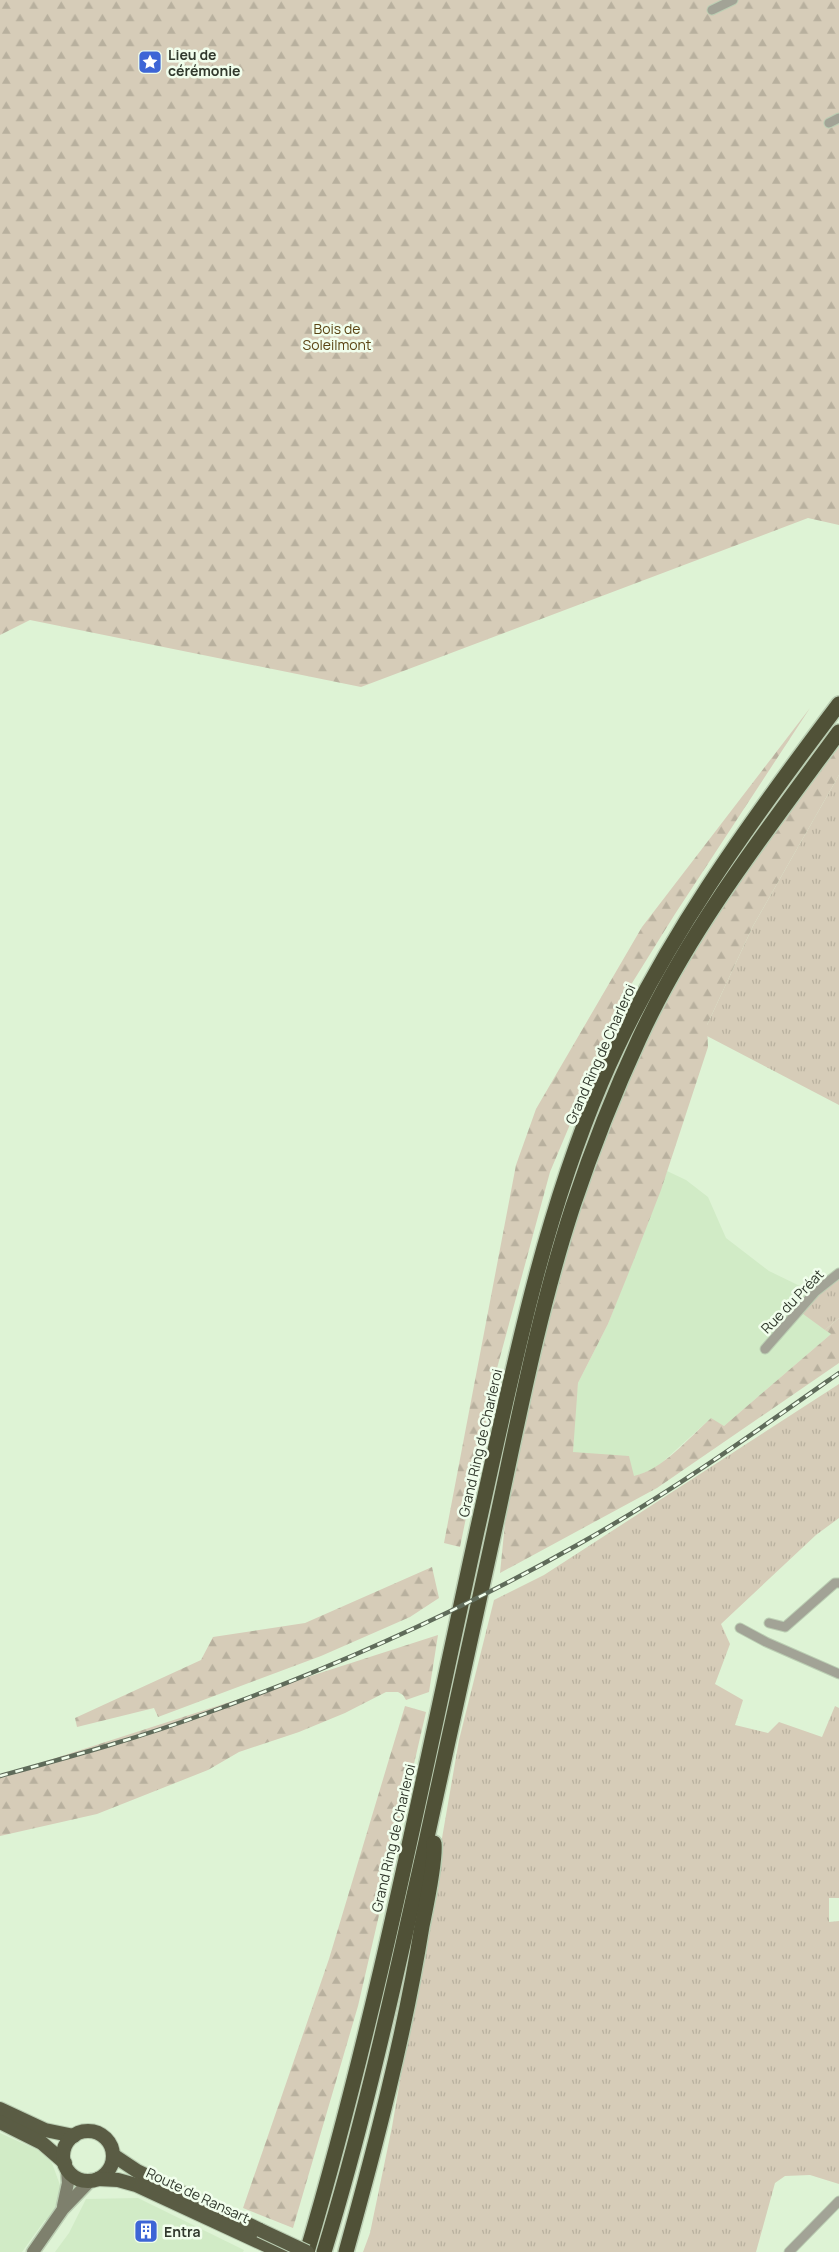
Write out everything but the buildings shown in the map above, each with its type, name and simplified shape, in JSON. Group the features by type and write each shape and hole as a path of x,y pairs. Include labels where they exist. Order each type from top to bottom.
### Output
{"highway":[{"name":"Grand Ring de Charleroi","path":"307,2252 383,1958 524,1323 557,1200 601,1084 626,1027 687,917 743,835 839,704"},
{"path":"324,2252 366,2099 431,1819 540,1328 573,1207 593,1149 641,1035 702,926 772,823 839,732"},
{"path":"346,2252 392,2081 407,2012 435,1847 431,1819"},
{"path":"0,2118 74,2136 88,2131 96,2132 108,2141 113,2155 109,2170 94,2180 78,2178 42,2144 0,2118"},
{"path":"66,2166 65,2148 74,2136"},
{"name":"Route de Ransart","path":"113,2155 138,2171 259,2236 282,2252"},
{"name":"Route de Ransart","path":"94,2180 118,2180 136,2184 259,2236 307,2252"}],"main road":[{"path":"63,2209 68,2183 66,2166"},
{"path":"33,2252 63,2209 82,2187 94,2180"}],"street":[{"path":"712,10 733,0"},
{"path":"830,123 839,118"},
{"name":"Rue du Préat","path":"765,1350 815,1292 839,1273"},
{"path":"769,1623 785,1628 836,1583 839,1583"},
{"path":"740,1628 766,1642 839,1674"},
{"path":"789,2252 839,2201"}],"shaded area":[{"path":"667,1171 686,1180 708,1197 726,1238 769,1271 802,1287 810,1294 831,1334 724,1426 710,1419 656,1468 634,1477 573,1452 574,1418 578,1383 608,1324"},
{"path":"0,2133 42,2152 52,2163 60,2185 62,2202 50,2220 45,2220 22,2252 0,2252"},
{"path":"138,2198 244,2250 243,2252 55,2252 69,2233 86,2199"}],"green space":[{"name":"Bois de Soleilmont","path":"0,0 839,0 839,525 808,518 361,687 30,620 0,635"},
{"path":"810,708 675,914 624,996 550,1172 496,1372 460,1547 444,1543 516,1165 536,1109 642,927"},
{"path":"839,747 839,775 753,926 707,1025 708,1047 661,1190 608,1324 578,1383 573,1452 629,1456 634,1476 644,1473 675,1452 711,1418 724,1426 831,1334 825,1330 839,1318 839,1363 657,1488 500,1573 506,1513 573,1207 639,1050 728,893"},
{"path":"839,775 839,1105 707,1036 707,1025 753,926"},
{"path":"839,1273 839,1318 825,1330 799,1311"},
{"path":"839,1384 839,1518 816,1535 721,1624 730,1644 715,1684 743,1700 735,1725 768,1733 779,1722 822,1737 835,1706 839,1708 839,1898 829,1898 829,1922 839,1921 839,2184 810,2175 785,2176 775,2183 756,2252 363,2252 370,2233 392,2127 459,1740 494,1600 544,1575"},
{"path":"432,1567 439,1598 410,1617 321,1656 158,1717 154,1708 77,1727 75,1718 201,1660 213,1637 305,1623"},
{"path":"438,1635 429,1692 406,1700 398,1692 386,1692 345,1713 299,1732 239,1752 208,1770 97,1814 0,1836 0,1776"},
{"path":"405,1706 426,1712 358,2006 293,2228 243,2208 329,1959"}],"railway":[{"path":"0,1776 130,1739 207,1713 302,1677 443,1615 534,1569 646,1504 711,1462 839,1373"}],"place":[{"name":"Lieu de cérémonie","path":"150,62"},
{"name":"Entra","path":"146,2231"}]}
